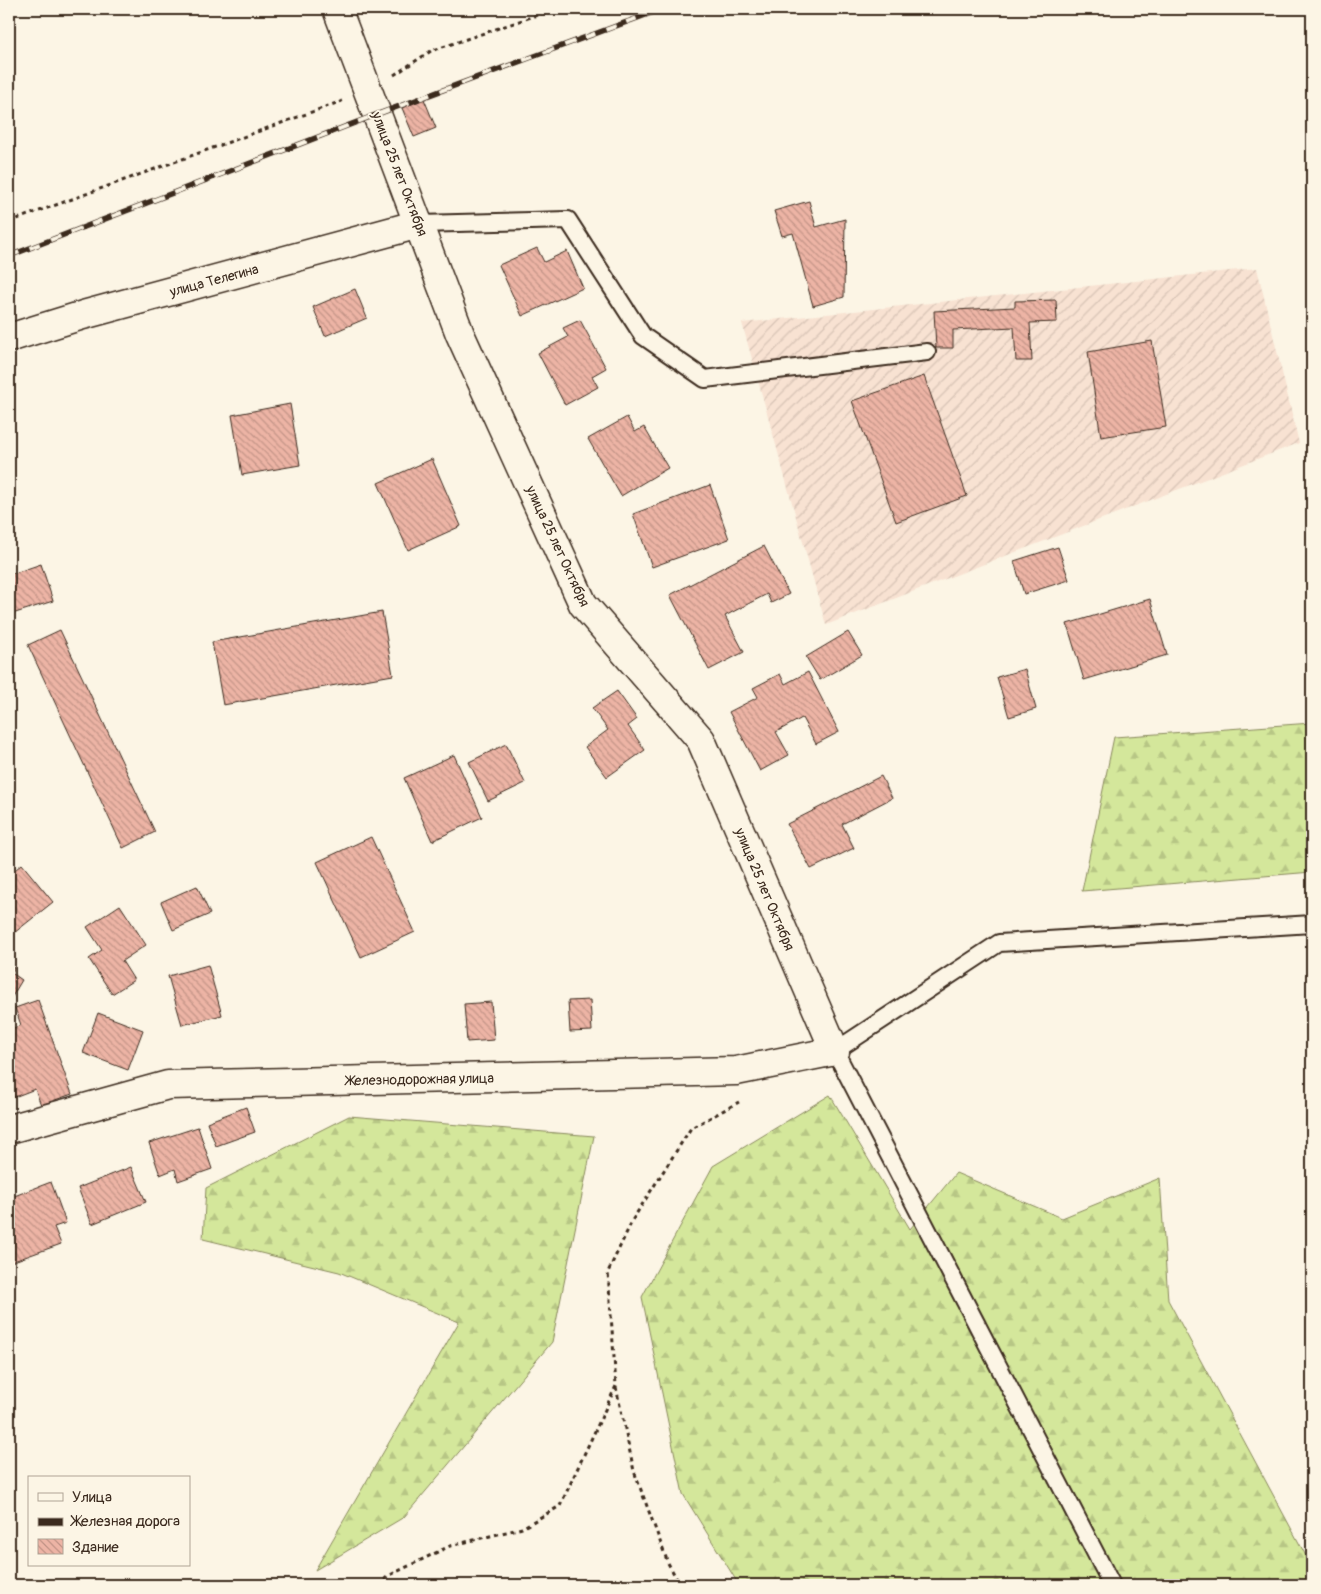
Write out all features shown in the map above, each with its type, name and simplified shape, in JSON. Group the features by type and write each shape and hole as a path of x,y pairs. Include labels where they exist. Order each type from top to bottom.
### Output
{"street":[{"name":"улица 25 лет Октября","path":"337,9 460,334 582,604 701,740 834,1051"},
{"name":"улица Телегина","path":"9,338 83,315 419,224"},
{"name":"Железнодорожная улица","path":"9,1129 168,1085 736,1072 834,1051"}],"lane":[{"path":"419,224 568,220 643,336 705,379 927,352"},
{"path":"1112,1585 834,1051 999,943 1312,924"}],"path":[{"path":"9,222 368,91 431,51 555,9"},
{"path":"680,1585 668,1563 634,1471 616,1386 608,1272 633,1219 691,1128 742,1101"},
{"path":"379,1585 388,1576 450,1546 522,1528 560,1506 616,1386"}],"shaded area":[{"path":"1257,268 1299,443 826,625 742,323"}],"green space":[{"path":"1312,723 1312,872 1082,891 1114,737"},
{"path":"830,1095 910,1229 956,1173 1062,1218 1160,1178 1168,1300 1312,1567 1312,1585 739,1585 683,1494 642,1297 713,1166"},
{"path":"349,1116 594,1136 552,1342 404,1517 315,1570 459,1322 339,1272 203,1239 206,1188"}],"building":[{"path":"424,99 436,128 414,137 402,108"},
{"path":"809,201 816,227 845,219 844,297 813,306 793,233 782,236 774,211"},
{"path":"537,248 544,262 567,251 583,288 522,316 499,265"},
{"path":"355,289 367,318 325,336 313,307"},
{"path":"1056,300 1057,322 1030,323 1032,361 1016,361 1014,327 953,330 953,348 936,348 934,311 1015,307 1015,301"},
{"path":"580,320 606,368 592,376 598,387 565,405 538,353 568,337 563,328"},
{"path":"1152,341 1166,427 1101,437 1088,352"},
{"path":"924,376 967,496 896,522 852,401"},
{"path":"290,404 300,465 242,475 232,415"},
{"path":"627,417 635,432 644,427 668,468 621,496 588,439"},
{"path":"432,459 461,526 408,550 378,483"},
{"path":"710,485 729,539 652,567 633,514"},
{"path":"764,546 789,594 771,603 767,594 725,616 744,652 709,670 670,595"},
{"path":"1058,547 1069,580 1024,594 1014,561"},
{"path":"41,564 53,601 9,615 9,575"},
{"path":"1150,599 1167,655 1084,680 1067,624"},
{"path":"382,612 393,675 223,705 212,642"},
{"path":"60,630 155,832 123,848 28,645"},
{"path":"848,632 862,655 820,680 806,657"},
{"path":"1025,669 1036,709 1009,717 997,677"},
{"path":"808,672 839,732 816,744 802,718 776,732 789,755 760,771 729,712 758,697 753,688 780,674 785,684"},
{"path":"617,691 637,719 628,726 645,750 607,777 585,747 608,730 592,708"},
{"path":"506,744 525,783 488,801 469,762"},
{"path":"454,755 482,817 432,841 404,778"},
{"path":"881,776 892,798 842,824 854,848 811,869 787,824"},
{"path":"371,837 415,932 361,957 317,862"},
{"path":"22,864 53,902 9,937 9,875"},
{"path":"197,886 210,914 173,930 161,902"},
{"path":"120,905 146,945 122,961 134,980 112,994 89,959 102,950 87,927"},
{"path":"9,965 14,968 12,973 22,980 10,1000 9,999"},
{"path":"208,965 222,1015 182,1025 168,976"},
{"path":"38,1000 72,1094 41,1105 35,1089 9,1099 9,1030 21,1025 15,1008"},
{"path":"590,1000 592,1031 570,1032 568,1001"},
{"path":"491,1002 494,1040 467,1042 464,1004"},
{"path":"98,1013 143,1030 128,1070 83,1053"},
{"path":"246,1107 255,1132 216,1146 207,1122"},
{"path":"198,1127 212,1169 178,1181 175,1169 160,1175 149,1143"},
{"path":"131,1167 146,1202 92,1224 78,1188"},
{"path":"51,1182 66,1223 54,1227 61,1244 11,1262 9,1257 9,1198"}],"railway":[{"path":"9,256 378,114 662,9"}]}
